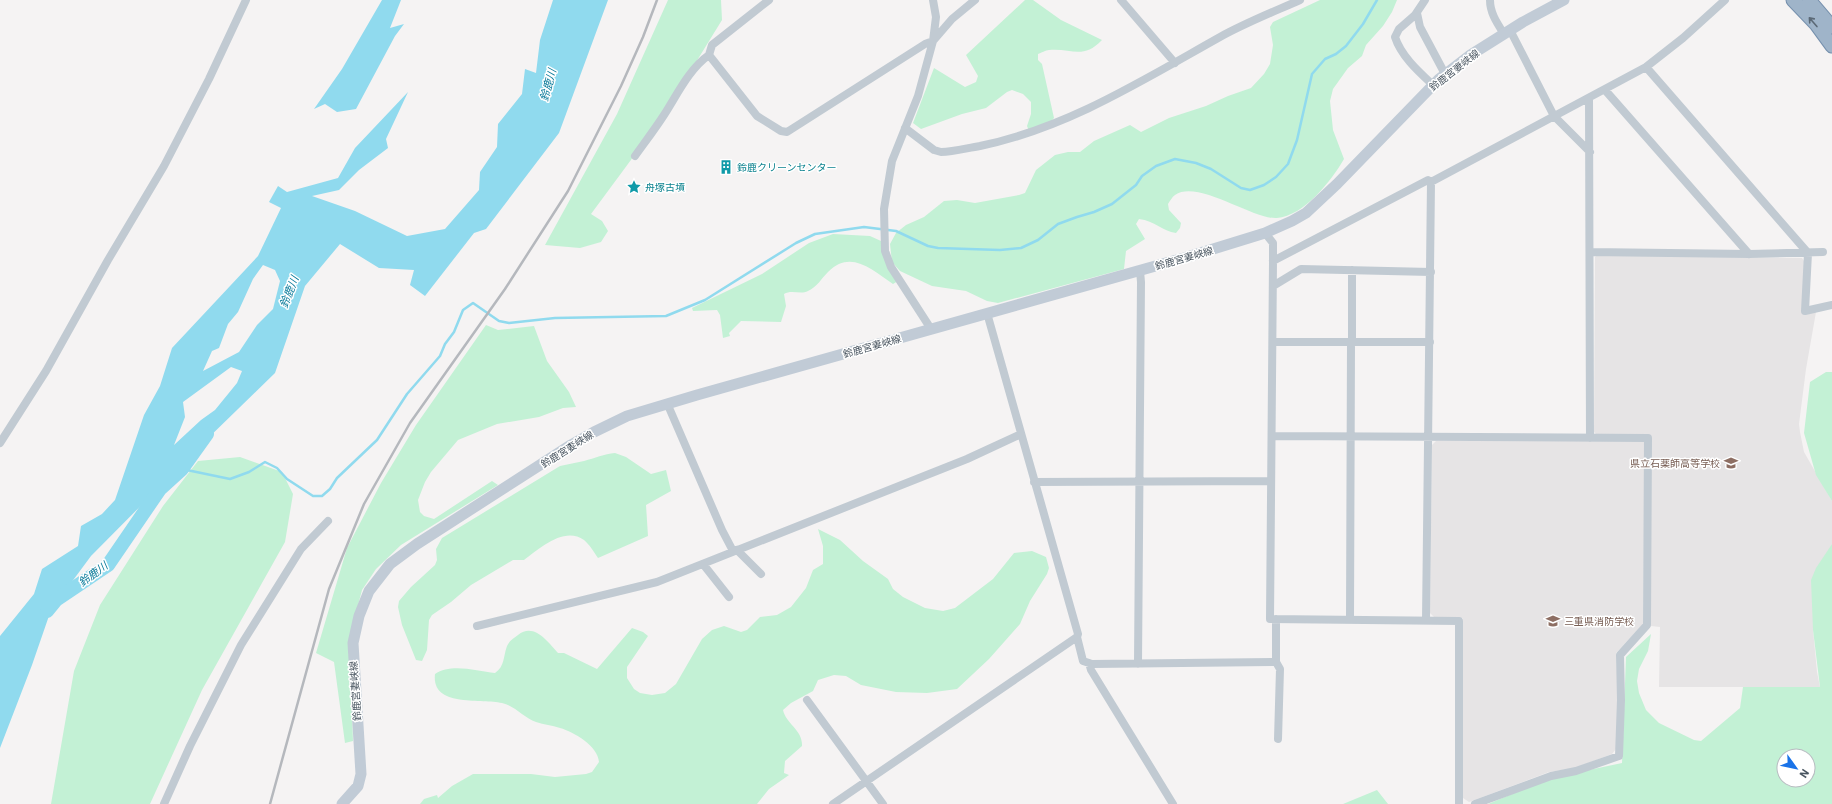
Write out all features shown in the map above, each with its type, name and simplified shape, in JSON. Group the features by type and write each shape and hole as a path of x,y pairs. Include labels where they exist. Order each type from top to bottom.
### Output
{"highway":[{"path":"1793,0 1816,24 1832,46"},
{"path":"1810,0 1832,27"}],"main road":[{"name":"鈴鹿宮妻峡線","path":"342,804 358,786 361,774 353,654 355,630 369,591 390,564 416,544 571,445 627,416 667,403 1140,271 1265,233 1292,221 1306,213 1337,184 1445,74 1469,56 1507,32 1564,0"}],"street":[{"path":"0,443 46,371 108,260 164,166 210,79 246,0"},
{"path":"635,156 683,84 709,55 712,45 769,0"},
{"path":"931,329 891,267 886,251 884,209 892,160 918,96 933,41 936,17 934,0"},
{"path":"709,55 757,116 781,131 787,132 924,44 933,41 952,19 975,0"},
{"path":"1121,0 1175,63"},
{"path":"905,128 934,150 941,152 999,142 1053,124 1130,88 1221,36 1300,0"},
{"path":"1425,0 1417,13 1399,29 1395,37 1397,44 1407,57 1433,85"},
{"path":"1490,0 1490,7 1496,22 1507,32 1554,116 1590,152"},
{"path":"1273,261 1428,180 1431,182 1646,67 1683,38 1725,0"},
{"path":"1417,13 1420,27 1445,74"},
{"path":"1646,67 1808,253 1806,311 1832,305"},
{"path":"1605,90 1749,254"},
{"path":"1589,98 1590,438"},
{"path":"1426,620 1431,182"},
{"path":"1265,233 1273,243 1270,619 1459,621 1459,804"},
{"path":"1590,252 1749,254 1823,252"},
{"path":"1273,286 1301,269 1430,272"},
{"path":"1350,619 1352,270"},
{"path":"1138,664 1140,271"},
{"path":"987,313 1078,634 1077,637 1083,661 1092,664 1276,662"},
{"path":"1273,342 1430,342"},
{"path":"667,403 722,530 735,550 761,574"},
{"path":"477,626 657,582 968,459 1021,434"},
{"path":"1272,436 1648,438 1647,625 1620,655 1621,700 1619,756 1576,771 1551,776 1475,804"},
{"path":"1034,482 1271,481"},
{"path":"164,804 190,746 241,645 301,549 328,521"},
{"path":"703,564 729,597"},
{"path":"1276,619 1276,662 1280,669 1278,739"},
{"path":"833,804 1077,637"},
{"path":"1089,663 1091,670 1173,804"},
{"path":"807,700 883,804"}],"shaded area":[{"name":"県立石薬師高等学校","path":"1597,255 1802,258 1804,261 1803,314 1816,312 1806,369 1799,424 1804,452 1832,501 1832,544 1813,605 1813,630 1820,687 1659,687 1660,627 1651,626 1651,435 1596,434 1594,432 1595,257"},
{"name":"三重県消防学校","path":"1436,441 1643,441 1645,443 1643,624 1616,653 1618,695 1616,749 1612,754 1575,768 1549,772 1469,802 1463,798 1463,618 1434,617 1430,613 1432,445"}],"green space":[{"path":"668,0 721,0 722,20 659,122 591,214 602,221 608,231 601,242 580,248 545,245 617,114"},
{"path":"1025,0 1033,0 1061,20 1102,40 1089,50 1077,52 1049,50 1038,54 1038,60 1042,64 1054,118 1047,126 1029,131 1027,126 1031,114 1031,102 1023,94 1012,90 1007,92 986,108 962,114 921,129 913,123 934,68 965,87 976,82 978,76 966,55"},
{"path":"1320,0 1397,0 1392,12 1383,26 1366,45 1362,56 1348,68 1333,89 1330,101 1333,130 1344,159 1332,177 1316,196 1297,211 1287,216 1277,218 1267,217 1211,196 1197,192 1185,191 1175,195 1168,204 1169,210 1181,223 1180,228 1176,233 1139,219 1136,224 1145,239 1126,251 1124,269 998,303 987,301 966,291 932,286 900,271 892,262 890,244 896,233 906,225 924,217 944,201 957,200 975,203 1025,193 1036,170 1055,155 1068,152 1080,152 1094,141 1130,125 1141,132 1169,118 1206,106 1251,88 1264,74 1270,64 1273,45 1270,27 1273,22"},
{"path":"833,234 870,236 881,241 890,269 898,281 893,284 861,264 845,262 837,265 828,272 819,283 808,291 790,292 784,294 786,306 781,322 741,321 729,333 730,336 723,338 720,315 717,310 693,311 692,308 762,274 809,243"},
{"path":"486,325 498,330 534,326 547,361 569,392 576,407 563,408 539,417 497,424 458,440 431,472 425,482 418,500 420,512 424,516 434,519 492,481 498,485 401,545 376,569 362,590 356,613 350,657 353,741 345,743 334,662 316,653 347,548 381,483 416,425"},
{"path":"1826,372 1832,372 1832,501 1816,475 1804,433 1810,382"},
{"path":"615,453 626,457 651,474 666,470 671,491 646,505 648,536 598,558 584,540 576,536 560,537 544,545 524,560 513,560 471,585 451,602 432,615 429,620 427,650 422,661 416,660 402,625 398,607 399,601 411,587 435,565 437,560 436,549 442,538 560,466"},
{"path":"240,457 282,472 293,494 285,542 202,690 150,804 51,804 74,671 100,605 163,506 198,461"},
{"path":"818,529 840,540 863,561 888,579 893,589 903,597 925,608 943,611 955,608 993,579 1014,553 1032,551 1046,557 1049,568 1047,574 1030,601 1020,624 989,659 957,689 927,693 896,692 861,685 846,676 834,675 818,680 813,691 791,703 783,710 787,719 800,736 802,746 785,761 784,773 789,775 769,789 757,804 420,804 424,799 437,795 438,798 452,786 473,774 531,774 555,777 592,772 599,762 598,756 590,745 578,736 566,730 539,723 502,703 471,701 449,697 441,692 436,685 435,674 441,671 456,668 495,673 501,667 509,643 515,637 524,632 530,631 540,635 558,653 564,653 597,669 632,628 643,632 648,636 627,667 627,678 634,689 640,693 652,695 665,693 676,684 702,639 712,630 724,626 741,632 747,630 760,617 777,615 791,607 806,588 813,570 823,564 823,546"},
{"path":"1832,544 1832,804 1488,804 1551,778 1622,763 1626,657 1651,634 1648,651 1639,669 1637,681 1639,693 1646,710 1659,723 1694,740 1701,741 1740,708 1743,687 1820,687 1813,630 1811,580 1816,568"},
{"path":"1377,790 1388,804 1343,804"}],"water":[{"path":"382,0 401,0 390,28 404,24 395,36 356,109 337,112 325,104 314,109 342,69"},
{"path":"553,0 608,0 559,133 486,229 474,233 425,296 410,285 414,270 379,268 340,244 305,286 275,373 91,556 51,610 32,665 0,748 0,636 34,594 42,569 78,546 81,526 102,514 115,500 144,415 160,386 172,348 258,256 281,208 269,202 278,186 287,192 338,178 355,148 408,92 386,139 388,148 359,170 339,190 312,196 355,211 407,236 445,229 479,190 480,172 497,147 498,124 522,94 525,69 536,73 540,40","holes":["263,265 275,270 280,281 273,309 257,325 239,352 203,371 212,351 219,348 228,324 238,312 253,279","231,367 242,371 237,383 215,410 201,420 174,445 185,417 183,402"]}],"waterway":[{"path":"182,469 230,479 249,472 265,462 277,468 287,479 313,496 322,496 330,489 337,478 377,440 407,394 440,356 445,344 454,332 463,310 473,303 499,321 509,323 555,318 666,316 705,300 796,243 815,234 864,227 896,231 928,246 938,248 1000,250 1021,248 1038,240 1058,224 1094,212 1112,204 1136,185 1142,176 1156,166 1175,159 1196,163 1211,169 1241,188 1250,190 1264,185 1276,177 1288,164 1297,140 1312,74 1325,59 1336,54 1346,46 1363,24 1377,0"},
{"name":"鈴鹿川","path":"47,611 56,600 108,565 160,489 182,469 207,434"}],"railway":[{"path":"270,804 329,589 364,504 410,423 505,289 568,191 621,86 643,37 657,0"}],"place":[{"name":"鈴鹿クリーンセンター","path":"726,167"},
{"name":"舟塚古墳","path":"634,187"},
{"name":"県立石薬師高等学校","path":"1731,463"},
{"name":"三重県消防学校","path":"1553,621"}]}
